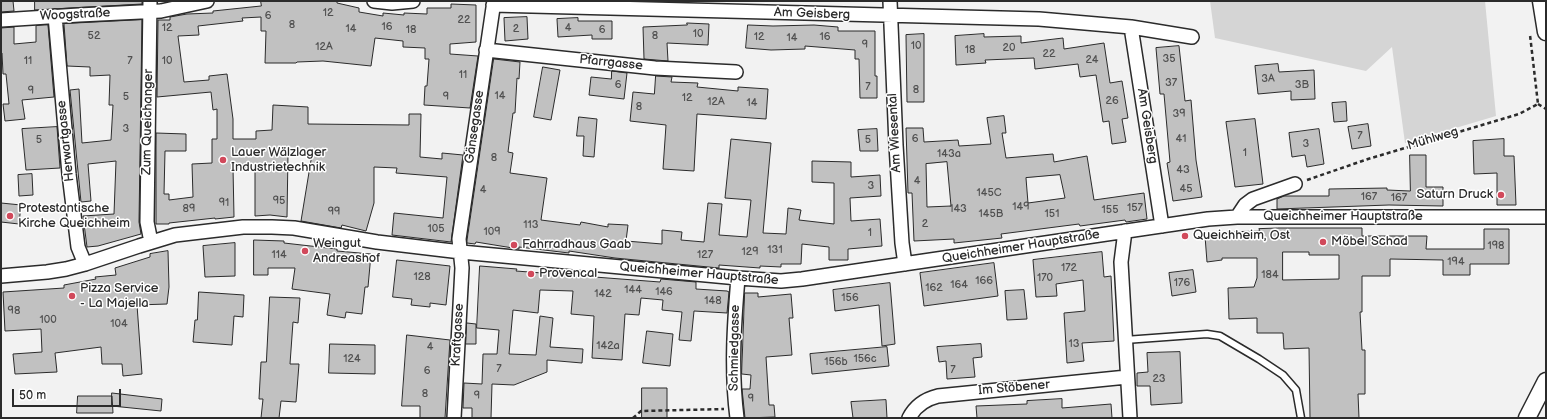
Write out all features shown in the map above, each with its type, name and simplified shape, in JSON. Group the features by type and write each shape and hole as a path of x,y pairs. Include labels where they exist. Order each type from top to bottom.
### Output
{"street":[{"name":"Woogstraße","path":"1,20 150,6 174,9 207,1"},
{"path":"374,1 392,3 413,1"},
{"name":"Am Wiesental","path":"890,1 896,153 902,243 905,264"},
{"path":"1541,1 1546,32"},
{"name":"Am Geisberg","path":"493,3 891,16 1039,19 1131,27 1192,37"},
{"name":"Gänsegasse","path":"461,252 459,239 493,3"},
{"name":"Zum Queichanger","path":"150,6 147,222 151,242"},
{"name":"Herwartgasse","path":"54,16 69,174 78,247 85,264"},
{"name":"Am Geisberg","path":"1131,27 1162,226"},
{"name":"Pfarrgasse","path":"486,50 655,68 736,72"},
{"path":"1237,217 1245,205 1253,199 1295,184"},
{"name":"Queichheimer Hauptstraße","path":"1,276 47,272 85,264 175,235 244,227 294,228 377,242 461,252 738,278 789,281 1208,219 1237,217 1546,217"},
{"path":"1125,231 1121,262 1130,418"},
{"name":"Kraftgasse","path":"454,418 462,268 461,252"},
{"name":"Schmiedgasse","path":"736,413 733,356 738,278"},
{"name":"Im Stöbener","path":"909,418 912,412 920,404 930,398 938,396 1127,377"},
{"path":"1527,418 1546,382"},
{"path":"1534,418 1538,399"}],"lane":[{"path":"1125,340 1207,334 1220,336 1259,359 1291,383 1297,394 1301,418"}],"path":[{"path":"1530,30 1538,104 1546,109"},
{"name":"Mühlweg","path":"1295,184 1368,159 1518,114 1538,104"},
{"path":"633,418 641,411 736,413"}],"shaded area":[{"path":"1210,1 1485,1 1496,116 1405,143 1392,47 1366,71 1215,38"}],"building":[{"path":"1,1 13,1 14,11 1,12"},
{"path":"35,1 142,1 142,4 35,10"},
{"path":"261,1 337,1 337,3 359,8 359,12 383,16 383,13 404,15 404,13 427,14 427,8 451,8 451,4 476,5 476,42 450,44 450,54 478,56 470,108 424,105 429,59 425,59 425,48 403,47 403,41 375,38 371,66 323,61 265,63 266,31 261,31 261,17 242,18 243,21 198,26 199,35 178,36 184,82 209,80 209,76 227,74 233,119 233,139 256,139 256,131 272,130 273,105 308,107 308,124 409,125 409,114 421,114 420,157 442,159 442,153 463,155 451,242 392,235 394,213 443,218 447,177 396,173 397,168 374,167 374,203 366,231 342,225 341,228 301,221 312,154 288,154 287,217 270,215 255,216 255,168 233,168 234,217 156,224 156,133 186,134 186,151 165,151 164,194 169,194 169,200 193,197 192,164 212,163 212,139 217,139 217,109 213,110 211,92 157,97 158,20 170,20 170,17 187,14 213,13 213,11 261,6"},
{"path":"527,17 528,39 505,41 504,18"},
{"path":"578,18 578,21 612,21 612,39 592,39 592,35 558,37 557,19"},
{"path":"142,20 139,222 141,234 98,246 87,247 83,216 114,214 116,161 88,164 91,201 81,202 70,90 79,89 82,143 111,140 113,105 109,105 110,75 90,76 90,67 67,66 64,24"},
{"path":"687,23 709,24 708,45 667,43 668,61 644,59 643,27 687,25"},
{"path":"48,25 54,97 22,100 25,119 5,121 3,104 9,104 6,74 3,74 1,28 14,27 14,44 36,42 36,26"},
{"path":"748,25 814,25 838,27 838,31 875,31 875,76 877,76 877,98 860,98 859,59 855,59 855,50 805,46 805,49 771,50 746,48"},
{"path":"924,34 924,102 907,102 906,35"},
{"path":"984,34 984,37 1021,36 1021,43 1063,38 1064,49 1104,43 1110,83 1122,81 1128,118 1122,119 1126,142 1112,144 1109,121 1103,122 1096,75 1080,77 1078,64 1035,69 1034,58 985,60 986,63 956,65 955,36"},
{"path":"1179,46 1185,101 1191,100 1196,160 1202,197 1173,201 1167,163 1170,162 1164,94 1160,94 1156,48"},
{"path":"494,59 520,62 519,79 517,78 515,113 513,113 508,152 513,153 510,173 547,178 541,220 580,225 581,222 608,227 608,224 628,225 626,241 662,244 662,230 682,232 681,240 704,242 708,203 722,204 719,235 747,237 751,200 725,198 731,139 771,143 763,233 786,234 788,208 801,210 799,220 834,224 834,183 812,182 812,161 851,162 851,177 880,175 881,196 850,198 851,221 880,219 882,246 848,249 848,260 829,260 829,247 802,244 801,264 781,264 781,267 760,266 760,268 719,265 719,268 615,258 569,251 569,253 519,247 519,249 476,242 475,244 467,243"},
{"path":"1278,64 1279,72 1314,70 1315,99 1291,100 1291,91 1258,94 1255,66"},
{"path":"543,67 560,70 551,120 534,117"},
{"path":"612,71 627,73 624,99 589,95 591,77 611,79"},
{"path":"656,76 672,77 671,82 698,83 697,87 738,91 738,87 768,89 766,119 697,114 694,171 663,169 666,125 630,121 633,92 654,94"},
{"path":"1346,102 1347,121 1334,122 1332,103"},
{"path":"1004,116 1006,133 1002,133 1006,158 1053,154 1054,162 1087,156 1094,200 1144,193 1147,219 1126,222 1125,220 1080,226 1079,224 1001,234 1002,238 954,243 954,239 914,241 912,193 908,193 906,128 923,128 924,142 958,140 959,146 991,144 987,118","holes":["947,162 951,206 927,207 926,164","1060,175 1065,198 1028,203 1026,178"]},
{"path":"579,117 597,119 594,157 583,156 584,136 577,136"},
{"path":"1255,119 1263,184 1235,187 1226,122"},
{"path":"1368,124 1371,146 1352,149 1348,127"},
{"path":"57,127 60,168 26,170 22,129"},
{"path":"877,129 878,151 860,151 858,130"},
{"path":"1319,129 1324,164 1307,167 1305,155 1292,157 1289,133"},
{"path":"1504,139 1504,156 1514,156 1516,205 1497,205 1497,173 1474,174 1473,141"},
{"path":"1410,155 1426,155 1426,187 1443,187 1443,206 1389,205 1277,209 1277,199 1284,196 1329,196 1329,189 1387,188 1387,190 1410,191"},
{"path":"32,174 33,195 19,196 18,175"},
{"name":"Protestantische Kirche Queichheim","path":"1,203 21,205 19,224 1,222"},
{"path":"1362,228 1362,236 1427,236 1426,249 1484,249 1484,229 1509,229 1509,264 1470,264 1470,275 1443,275 1443,260 1390,259 1390,276 1362,276 1362,312 1360,312 1362,350 1365,350 1365,394 1358,394 1359,418 1310,418 1309,348 1284,349 1283,333 1257,333 1257,318 1229,319 1228,288 1254,287 1257,278 1257,258 1222,258 1222,260 1207,262 1205,236 1225,234 1225,232 1260,231 1259,229","holes":["1283,252 1309,252 1309,255 1339,255 1339,279 1283,280"]},
{"path":"254,240 284,241 284,243 337,249 337,251 371,254 368,287 365,287 362,314 346,312 345,318 327,315 330,294 292,289 295,268 268,268 268,275 254,275"},
{"path":"235,243 235,276 205,277 203,246"},
{"path":"168,251 169,287 167,304 137,305 142,374 123,376 122,364 102,364 101,347 55,353 57,372 15,374 13,354 42,352 41,329 5,331 3,292 64,288 64,285 96,279 95,277 116,275 115,268 150,257 150,254"},
{"path":"1102,252 1104,277 1111,276 1114,341 1082,343 1084,361 1067,363 1064,313 1085,311 1083,280 1056,284 1057,296 1036,297 1033,260"},
{"path":"397,260 450,266 446,305 430,303 430,307 411,305 412,299 393,297"},
{"path":"994,263 998,296 924,306 920,273"},
{"path":"480,266 517,269 516,271 660,282 661,279 696,282 696,289 729,292 727,313 694,311 691,341 679,340 682,312 662,310 663,300 641,298 639,315 625,314 622,360 592,358 594,316 571,314 573,291 540,290 538,313 513,310 509,354 536,355 540,316 553,318 550,347 583,349 582,363 547,360 547,372 514,385 492,384 491,418 472,418 472,408 463,408 464,383 482,384 483,354 497,354 499,330 477,328"},
{"path":"1193,270 1196,292 1172,296 1169,273"},
{"path":"890,283 895,344 882,346 879,305 835,311 833,290"},
{"path":"1024,290 1027,319 1007,320 1005,291"},
{"path":"199,292 244,295 243,317 234,316 232,345 193,342 195,320 197,320"},
{"path":"745,293 758,293 758,297 791,294 793,318 789,318 792,355 766,357 769,405 774,405 775,417 745,418 742,389 750,389 751,375 742,374"},
{"path":"270,297 300,298 298,323 293,322 290,364 299,364 296,402 281,401 279,418 261,418 263,399 259,399 261,362 266,362"},
{"path":"467,323 476,324 476,344 466,344"},
{"path":"647,331 673,334 670,366 643,363"},
{"path":"407,335 450,340 445,418 420,418 420,406 402,406"},
{"path":"330,344 375,345 375,374 329,373"},
{"path":"981,344 982,357 973,358 975,377 947,379 946,361 939,362 937,347"},
{"path":"887,347 889,366 812,374 810,354"},
{"path":"1180,352 1182,403 1151,405 1150,386 1137,386 1137,373 1148,372 1147,353"},
{"path":"642,388 667,388 667,418 642,418"},
{"path":"112,393 162,399 161,411 112,406"},
{"path":"78,396 112,396 113,413 77,413"},
{"path":"1062,399 1062,408 1111,404 1112,418 977,418 976,406 1027,404 1027,401"},
{"path":"886,400 887,418 853,418 851,402"}],"place":[{"name":"Lauer Wälzlager Industrietechnik","path":"223,160"},
{"name":"Saturn Druck","path":"1501,195"},
{"name":"Protestantische Kirche Queichheim","path":"10,216"},
{"name":"Queichheim, Ost","path":"1185,236"},
{"name":"Möbel Schad","path":"1323,242"},
{"name":"Fahrradhaus Gaab","path":"514,245"},
{"name":"Weingut Andreashof","path":"305,251"},
{"name":"Provencal","path":"531,274"},
{"name":"Pizza Service - La Majella","path":"72,296"}]}
